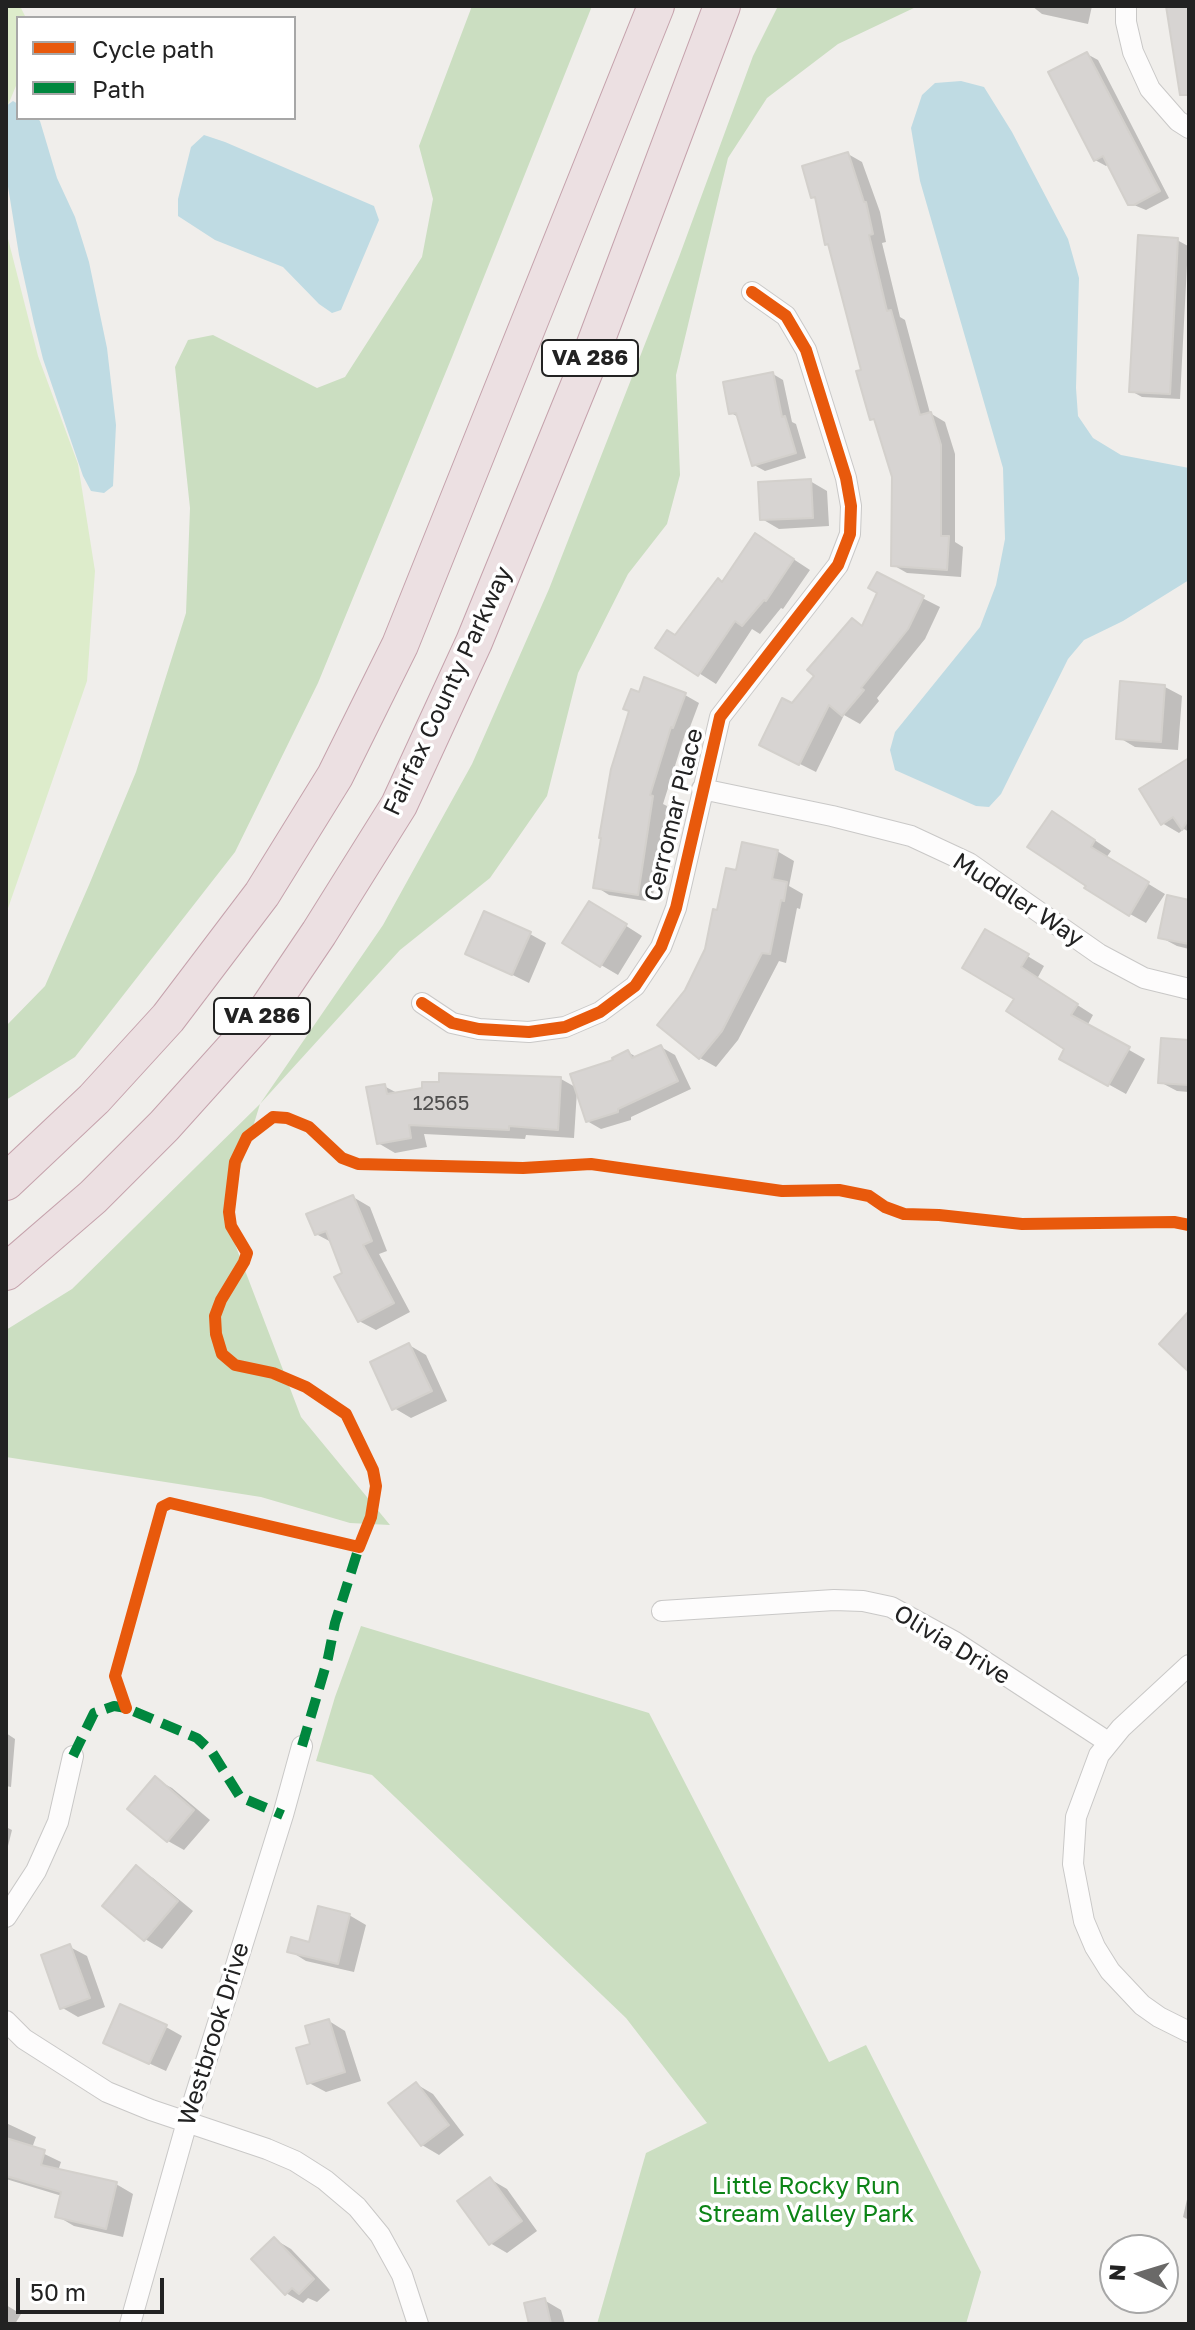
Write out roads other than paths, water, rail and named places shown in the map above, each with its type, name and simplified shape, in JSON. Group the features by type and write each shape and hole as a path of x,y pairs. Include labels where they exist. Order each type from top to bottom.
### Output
{"highway":[{"name":"VA 286","path":"6,1182 94,1099 168,1018 262,894 335,776 400,645 656,6"},
{"name":"Fairfax County Parkway","path":"6,1272 93,1197 164,1126 263,1016 399,805 474,642 581,383 722,6"}],"street":[{"path":"1126,6 1126,22 1133,52 1150,89 1178,121 1189,128"},
{"name":"Cerromar Place","path":"422,1003 452,1023 479,1029 529,1032 565,1027 600,1012 635,986 661,947 676,908 720,717 838,565 850,534 851,506 846,478 806,350 786,316 752,292"},
{"name":"Muddler Way","path":"702,789 911,836 969,863 1099,954 1144,978 1189,989"},
{"name":"Olivia Drive","path":"662,1611 834,1600 863,1601 891,1607 955,1642 1108,1742"},
{"path":"1189,1665 1108,1742 1091,1771 1076,1817 1073,1864 1084,1921 1095,1947 1126,1990 1159,2017 1189,2032"},
{"name":"Westbrook Drive","path":"130,2324 187,2122 302,1746"},
{"path":"6,1917 36,1871 58,1822 73,1756"},
{"path":"6,2021 24,2039 107,2092 295,2161 325,2180 357,2207 380,2235 402,2275 418,2324"}],"water":[{"path":"961,81 984,87 1012,132 1068,239 1079,278 1078,416 1093,438 1121,455 1189,468 1189,580 1123,621 1084,640 1068,659 1001,794 989,807 976,806 895,770 890,750 895,732 980,627 996,585 1005,539 1003,468 920,181 911,128 922,95 935,83"},
{"path":"13,101 16,103 16,120 40,121 57,178 75,217 89,262 107,348 116,425 113,486 104,493 91,491 83,476 43,359 19,255 6,174 6,106"},
{"path":"204,135 374,206 379,220 341,310 332,313 319,304 283,267 215,240 178,216 178,199 191,147"}],"park label":[{"name":"Little Rocky Run Stream Valley Park","path":"806,2200"}]}
